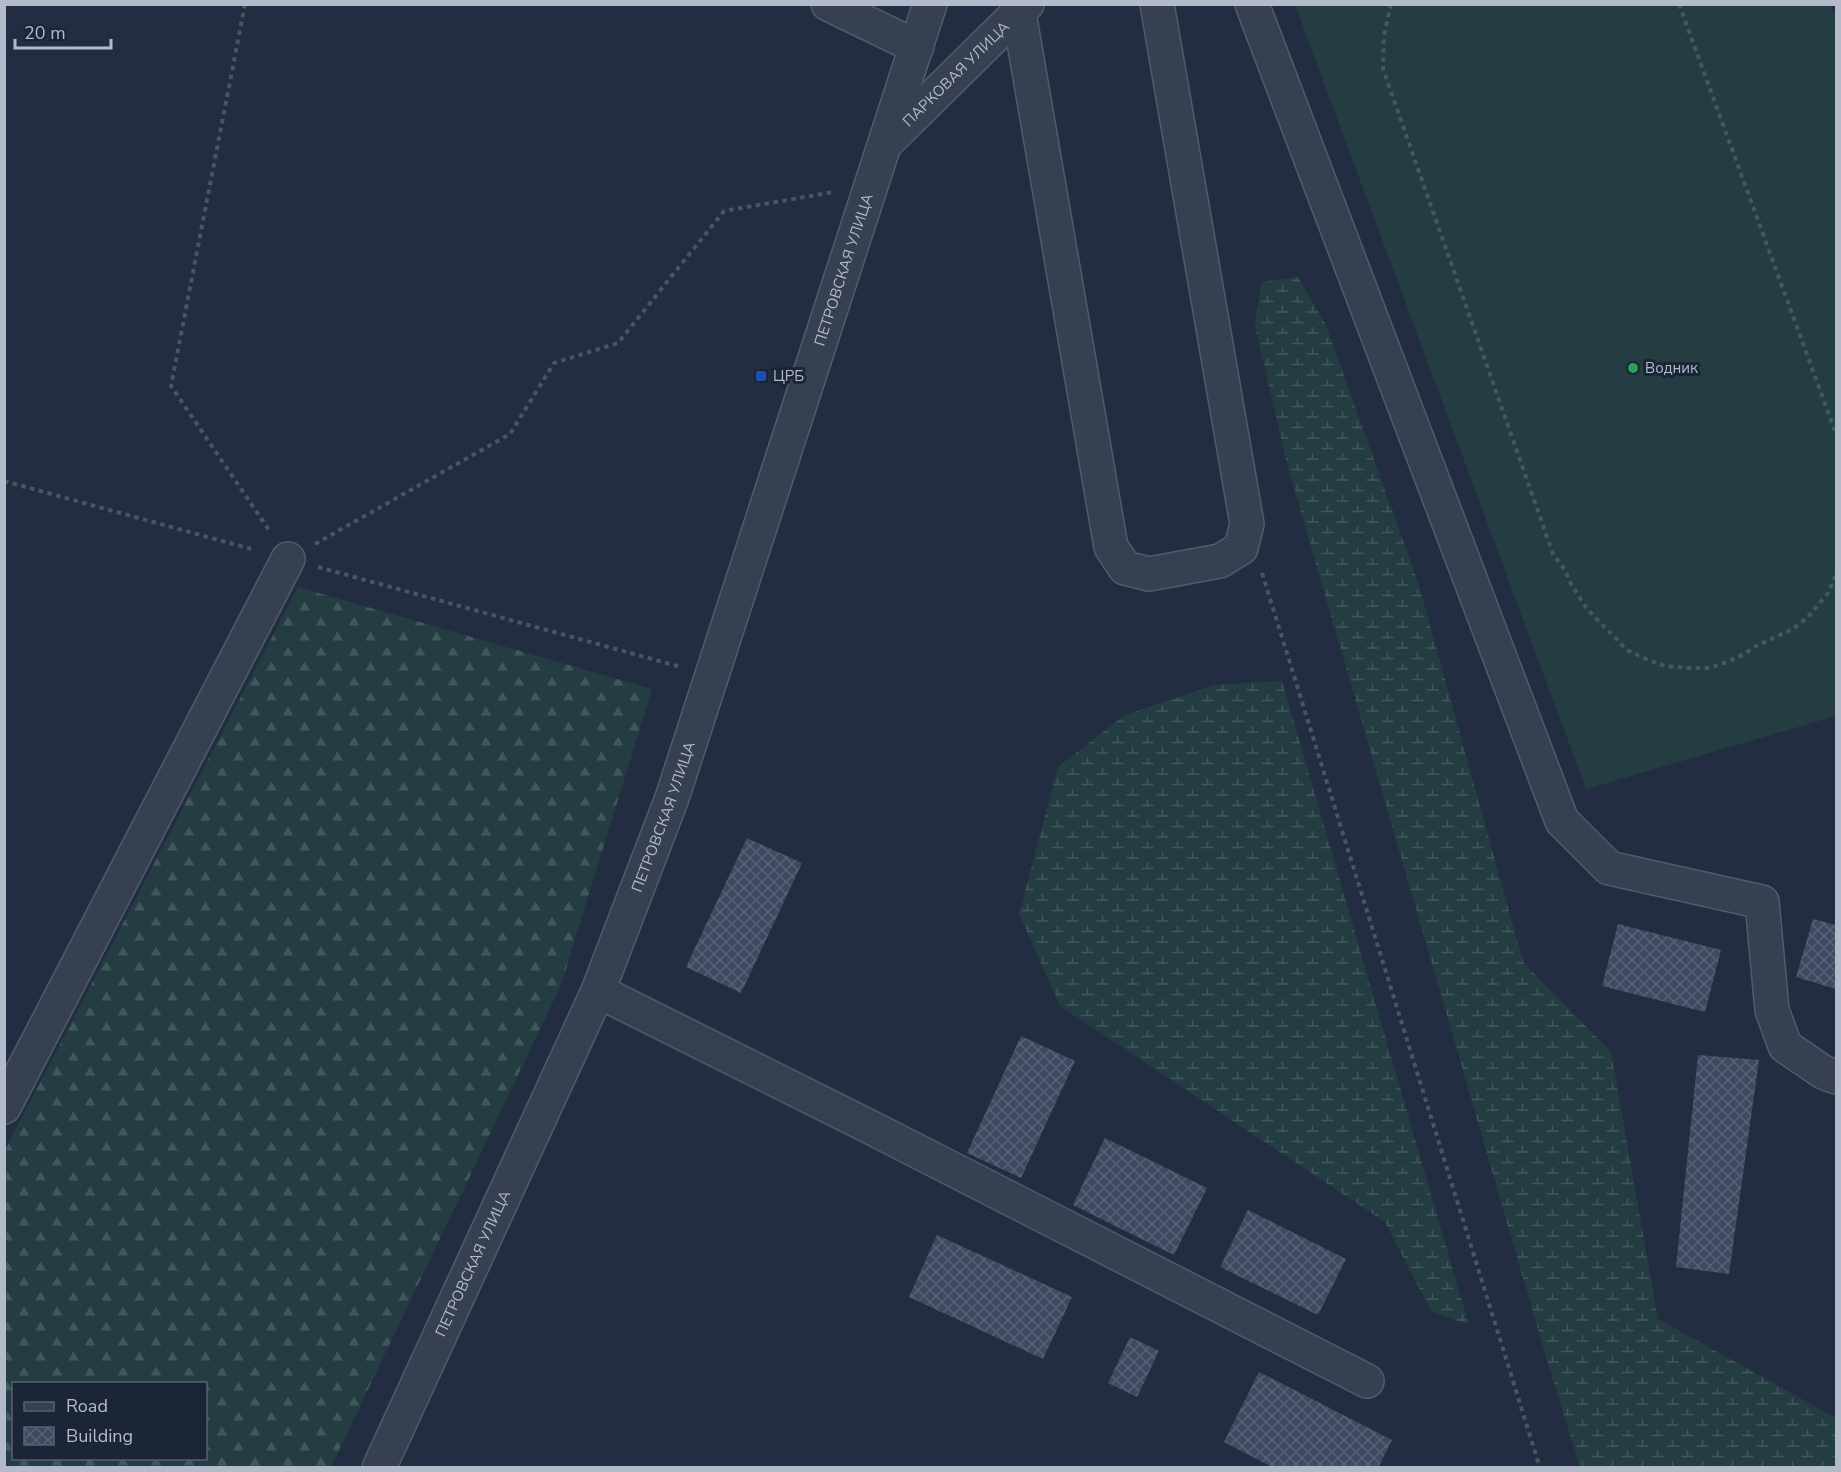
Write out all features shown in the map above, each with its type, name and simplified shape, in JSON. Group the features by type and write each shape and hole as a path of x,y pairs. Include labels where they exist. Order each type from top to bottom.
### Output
{"street":[{"path":"828,4 917,47"},
{"name":"ПЕТРОВСКАЯ УЛИЦА","path":"379,1467 598,991 672,798 930,4"},
{"path":"1023,9 1111,547 1125,568 1149,574 1220,561 1240,548 1247,524 1157,4"},
{"path":"1252,4 1562,821 1609,868 1762,902 1772,1010 1785,1047 1822,1072 1836,1077"},
{"name":"ПАРКОВАЯ УЛИЦА","path":"885,143 1023,9"},
{"path":"4,1107 288,559"},
{"path":"598,991 904,1144 1367,1381"}],"path":[{"path":"245,4 171,386 288,559"},
{"path":"1391,4 1383,35 1383,69 1553,554 1587,609 1627,650 1665,666 1709,668 1793,630 1808,617 1828,593 1836,575"},
{"path":"1679,4 1836,434"},
{"path":"288,559 510,434 554,363 618,343 724,211 841,190"},
{"path":"4,481 713,675"},
{"path":"1247,524 1540,1467"}],"green space":[{"name":"Водник","path":"1295,5 1831,5 1836,19 1836,716 1586,789"},
{"path":"1298,277 1325,323 1419,585 1523,962 1611,1052 1658,1319 1836,1418 1836,1467 1580,1467 1287,464 1255,326 1261,282"},
{"path":"298,587 652,689 561,985 331,1467 5,1467 5,1150"},
{"path":"1282,681 1469,1325 1431,1311 1385,1222 1060,1006 1019,914 1058,767 1125,715 1214,685"}],"building":[{"path":"747,838 802,863 741,993 686,967"},
{"path":"1813,919 1836,925 1836,989 1796,977"},
{"path":"1618,924 1721,950 1705,1012 1602,986"},
{"path":"1021,1036 1075,1061 1021,1178 967,1153"},
{"path":"1698,1055 1759,1060 1729,1274 1676,1267"},
{"path":"1105,1138 1207,1188 1174,1255 1073,1205"},
{"path":"1248,1210 1346,1259 1318,1315 1220,1267"},
{"path":"937,1235 1072,1297 1043,1359 909,1297"},
{"path":"1130,1337 1159,1351 1137,1397 1108,1383"},
{"path":"1259,1372 1392,1440 1378,1468 1274,1468 1224,1442"}],"place":[{"name":"Водник","path":"1633,368"},
{"name":"ЦРБ","path":"761,376"}]}
